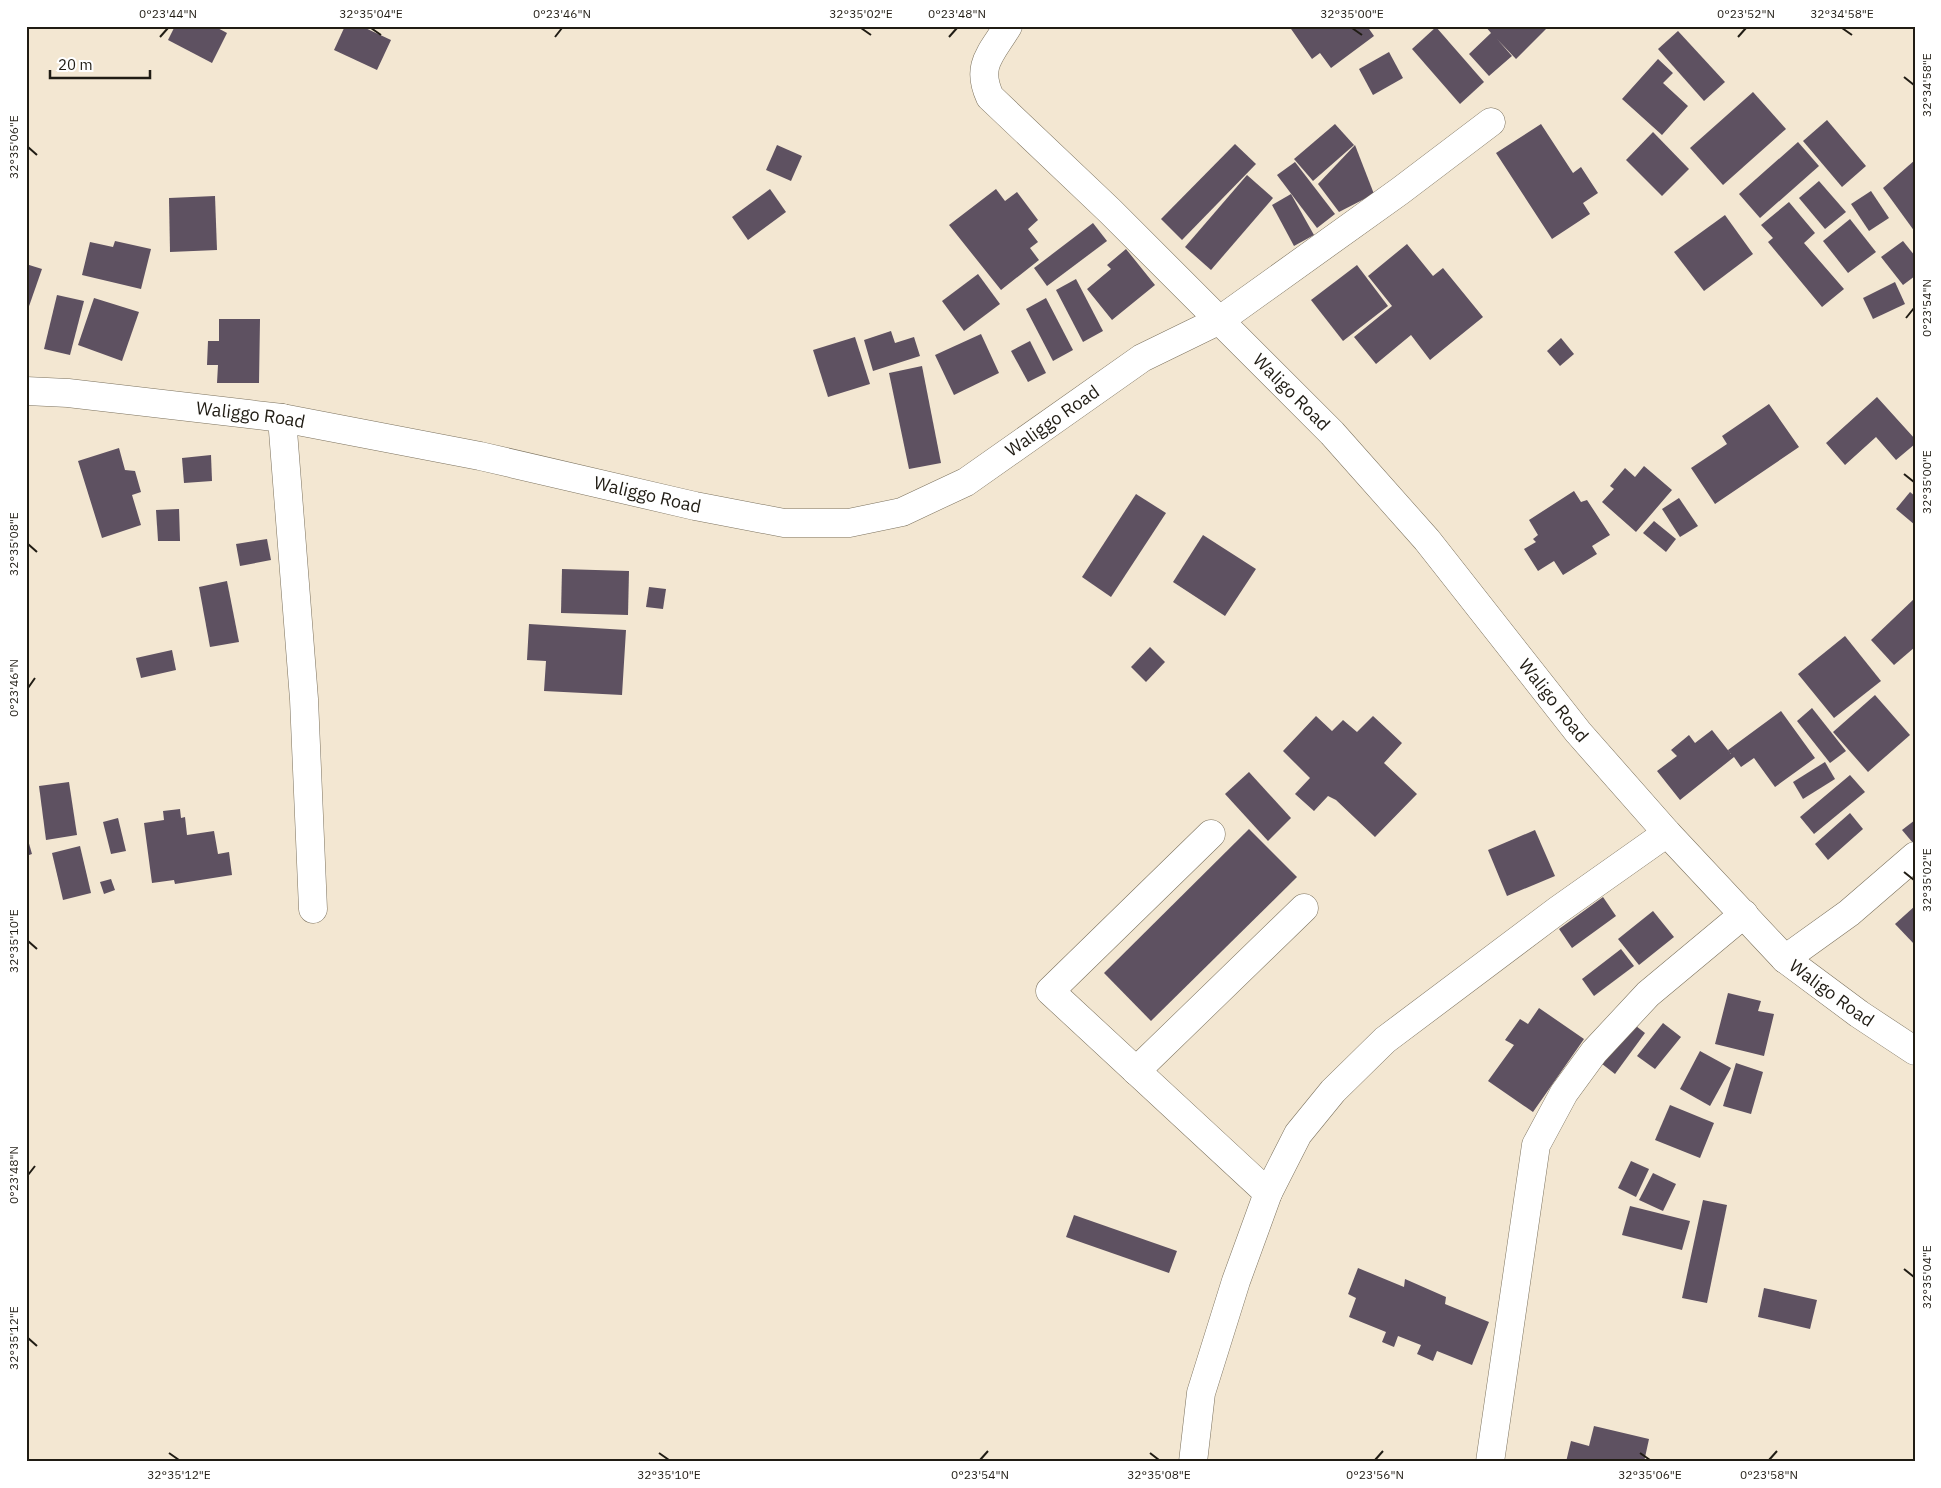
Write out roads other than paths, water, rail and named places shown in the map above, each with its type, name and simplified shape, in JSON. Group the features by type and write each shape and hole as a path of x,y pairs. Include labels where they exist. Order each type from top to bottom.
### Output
{"street":[{"name":"Waligo Road","path":"1008,26 986,60 982,81 990,97 1220,320 1332,433 1427,540 1578,732 1668,833 1785,959 1859,1014 1915,1052"},
{"name":"Waliggo Road","path":"26,391 68,393 282,418 480,456 695,506 784,523 849,523 902,512 966,482 1142,358 1220,320 1400,191 1491,122"},
{"path":"282,418 304,699 313,909"},
{"path":"1193,1462 1201,1393 1236,1281 1268,1193 1298,1134 1333,1091 1385,1040 1558,910 1668,833"},
{"path":"1211,834 1050,991 1268,1193"},
{"path":"1785,959 1849,913 1915,856"},
{"path":"1136,1071 1304,908"},
{"path":"1490,1462 1536,1145 1564,1093 1594,1052 1648,994 1744,914"}]}
